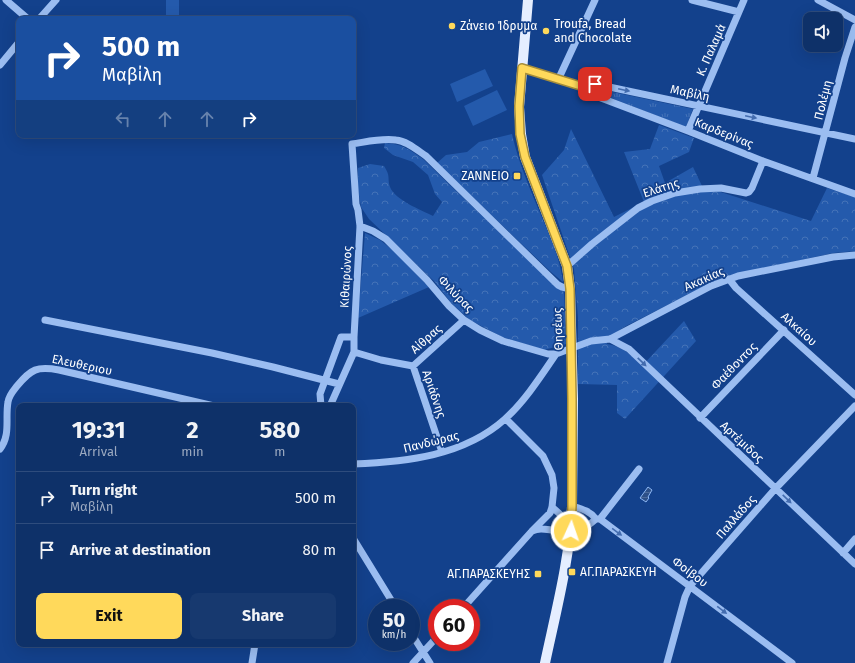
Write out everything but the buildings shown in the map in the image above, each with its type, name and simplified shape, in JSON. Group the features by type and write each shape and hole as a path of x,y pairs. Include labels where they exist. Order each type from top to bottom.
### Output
{"main road":[{"name":"Θησέως","path":"528,0 519,106 520,134 525,157 567,266 570,289 572,348 571,531 566,569 545,663"}],"street":[{"path":"6,0 25,16"},
{"path":"42,16 56,0"},
{"path":"558,80 595,0"},
{"path":"692,0 739,12"},
{"name":"Κ. Παλαμά","path":"688,131 744,0"},
{"path":"818,0 855,20"},
{"name":"Πολέμη","path":"813,178 845,58 855,27"},
{"path":"0,65 16,46"},
{"name":"Μαβίλη","path":"522,68 587,88 595,84 855,139"},
{"name":"Καρδερίνας","path":"587,88 593,95 763,161 855,194"},
{"name":"Κιθαιρώνος","path":"331,403 354,352 360,226 356,204 352,144 379,140 397,140 411,146 426,156 558,285 570,289"},
{"name":"Ελάτης","path":"567,266 592,244 638,208 652,201 675,193 700,189 721,188 746,193 749,192 763,161"},
{"name":"Φιλύρας","path":"360,226 373,231 386,239 428,280 449,306 464,320 480,330 503,342 548,354 556,354 572,348"},
{"name":"Ακακίας","path":"572,348 591,341 610,339 711,286 729,279 834,257 855,255"},
{"name":"Αλκαίου","path":"729,279 736,288 855,395"},
{"path":"45,320 212,353 339,384"},
{"name":"Αίθρας","path":"354,352 381,360 413,366 464,320"},
{"name":"Φαέθοντος","path":"700,418 784,330"},
{"path":"321,403 320,394 341,337 354,338"},
{"name":"Αρτέμιδος","path":"610,339 629,350 855,564"},
{"name":"Πανδώρας","path":"356,464 405,461 453,450 480,439 506,419 534,387 556,354"},
{"name":"Αριάδνης","path":"413,366 442,452"},
{"name":"Ελευθεριου","path":"0,449 7,436 8,400 25,376 32,370 39,368 59,370 201,403"},
{"name":"Παλλάδος","path":"667,663 685,597 690,586 775,489 855,406"},
{"path":"471,599 550,513 552,507 554,488 552,475 544,456 506,419"},
{"path":"532,531 537,528 571,531 586,528 598,519 639,468"},
{"name":"Φοίβου","path":"572,506 586,510 592,514 792,663"},
{"path":"552,507 562,516 572,519"},
{"path":"843,553 855,539"},
{"path":"356,543 390,599"},
{"path":"252,663 255,647"},
{"path":"420,647 430,663"},
{"path":"413,663 428,647"}],"green space":[{"path":"166,0 179,0 179,16 166,16"},
{"path":"485,69 493,86 457,102 450,84"},
{"path":"594,88 693,109 686,127 593,91"},
{"path":"497,90 507,110 473,126 464,106"},
{"path":"659,125 694,138 689,152 659,166 665,183 693,167 702,186 811,221 827,188 855,197 855,251 833,253 723,277 624,327 607,339 607,344 618,347 626,352 642,366 684,321 696,341 625,419 617,413 617,385 578,384 578,318 574,269 542,175 564,150 571,129 614,217 644,202 624,152 650,149"},
{"path":"512,134 526,178 550,235 560,266 563,282 437,163 446,155 467,152 479,142"},
{"path":"385,143 405,148 414,152 423,159 554,285 564,292 566,344 544,350 502,337 470,320 452,304 434,281 369,219 361,207 358,189 358,168 370,164 384,166 393,192 415,208 433,216 442,202 435,194 428,175 413,162 393,155 384,148"},
{"path":"365,233 380,240 395,252 429,287 358,318"}],"shaded area":[{"path":"648,487 652,490 646,502 640,498"}],"place":[{"name":"Ζάνειο Ίδρυμα","path":"452,26"},
{"name":"Troufa, Bread and Chocolate","path":"546,31"},
{"name":"ΖΑΝΝΕΙΟ","path":"517,176"},
{"name":"ΑΓ.ΠΑΡΑΣΚΕΥΗ","path":"572,572"},
{"name":"ΑΓ.ΠΑΡΑΣΚΕΥΗΣ","path":"538,574"}],"route":[{"path":"571,531 572,348 570,289 567,266 525,157 520,134 519,106 522,68 587,88 595,84"}]}
